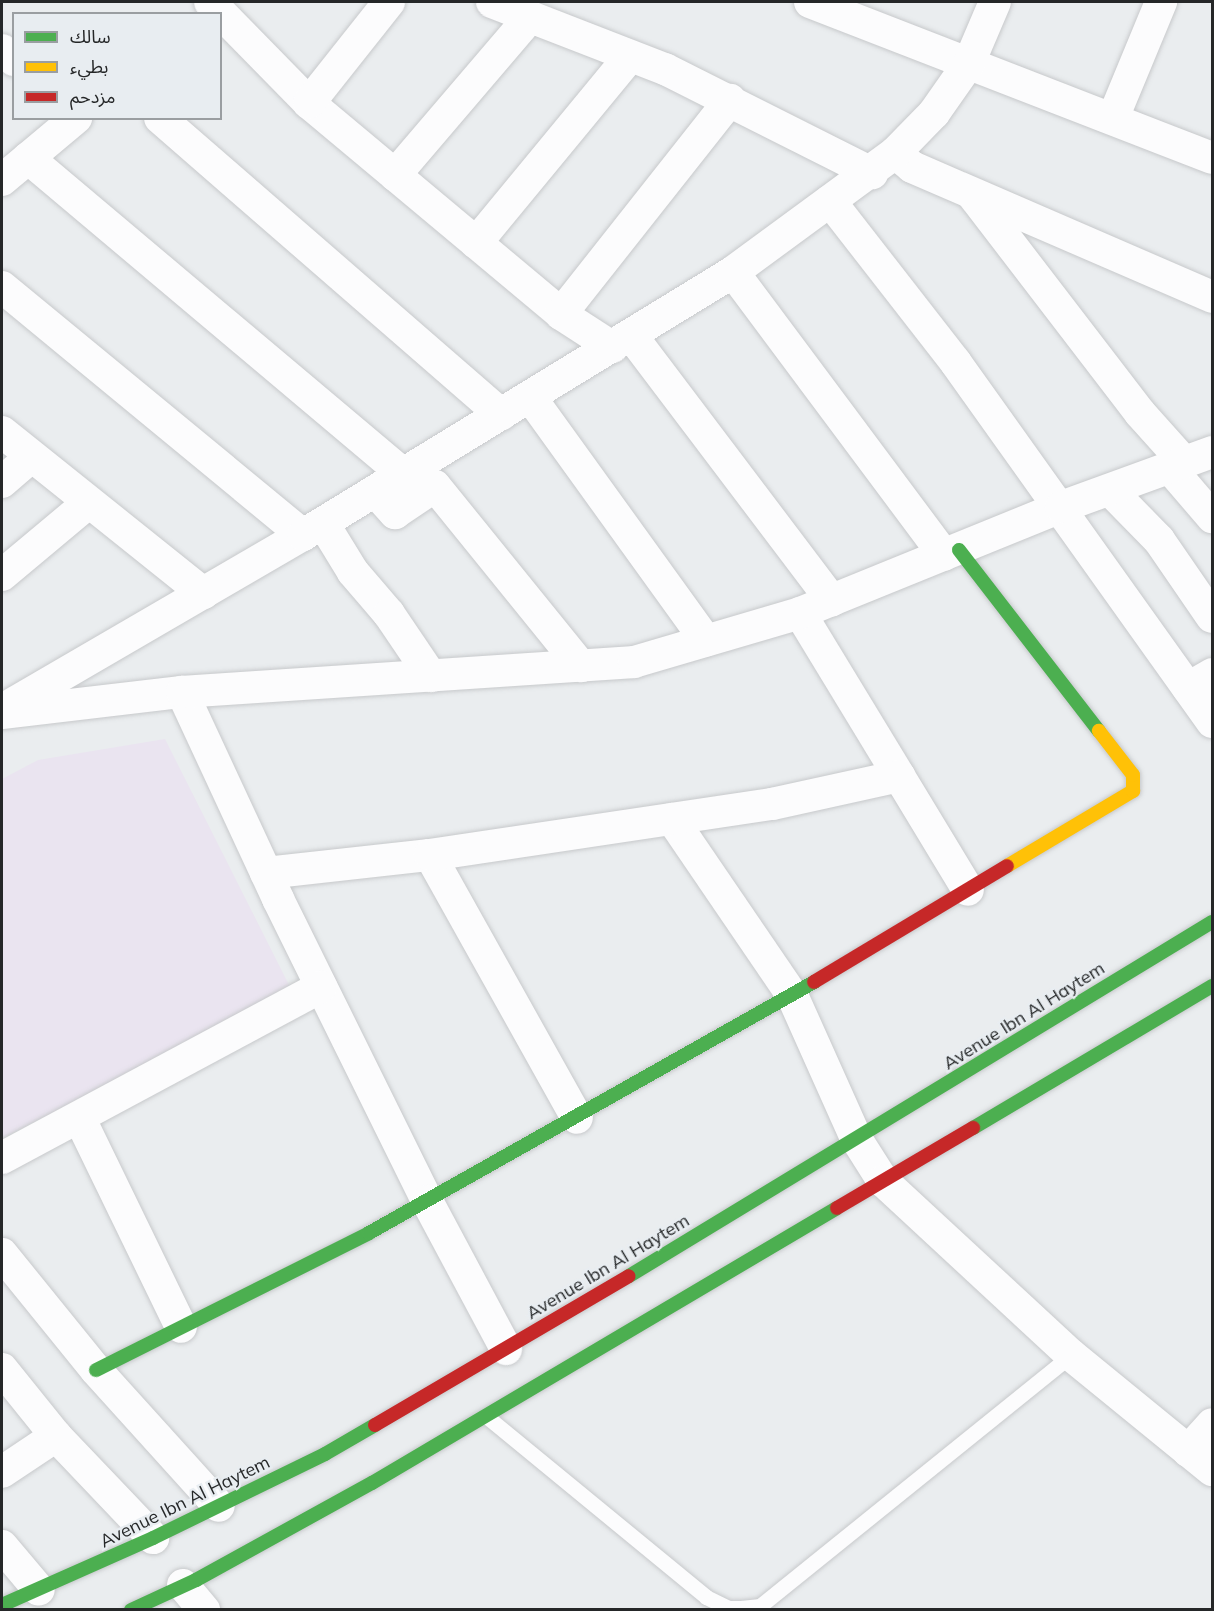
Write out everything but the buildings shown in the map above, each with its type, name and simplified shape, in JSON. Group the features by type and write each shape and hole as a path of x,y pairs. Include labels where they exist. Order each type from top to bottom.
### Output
{"street":[{"path":"199,12 211,2"},
{"path":"309,103 389,2"},
{"path":"492,2 630,56 883,163 912,167 1212,297"},
{"path":"810,2 1212,158"},
{"path":"2,712 531,398 733,272 883,163 934,113 969,63 995,2"},
{"path":"1113,118 1161,2"},
{"path":"222,13 309,103 561,314 622,341 832,601"},
{"path":"395,175 530,16"},
{"path":"476,243 630,56"},
{"path":"561,314 730,100"},
{"path":"73,120 13,162 402,473"},
{"path":"162,120 501,414"},
{"path":"972,194 1140,413 1189,461 1212,517"},
{"path":"831,201 956,363 1061,507 1200,681 1212,723"},
{"path":"96,1370 427,1201 577,1118 792,995 1129,794 1134,781 951,553 733,272"},
{"path":"2,286 313,529 389,614 431,676"},
{"path":"531,398 706,641"},
{"path":"2,432 87,504 203,593"},
{"path":"2,482 31,457"},
{"path":"2,712 182,693 634,662 800,614 1061,507 1189,461"},
{"path":"375,491 395,513 435,486 581,666"},
{"path":"1110,490 1159,540 1212,617"},
{"path":"2,575 87,504"},
{"path":"800,614 968,890"},
{"path":"182,693 321,987 427,1201 506,1349"},
{"path":"266,873 430,855 772,804 899,776"},
{"path":"672,819 792,995 856,1140 883,1181 1071,1355 1212,1470"},
{"path":"430,855 577,1118"},
{"name":"Avenue Ibn Al Haytem","path":"2,1605 153,1538 325,1454 856,1140 1212,922"},
{"path":"131,1610 183,1586 486,1416 1212,986"},
{"path":"2,1158 80,1119 321,987"},
{"path":"80,1119 181,1327"},
{"path":"2,1254 96,1370 219,1506"},
{"path":"2,1369 56,1436 153,1538"},
{"path":"1188,1451 1212,1424"},
{"path":"2,1472 56,1436"},
{"path":"2,1546 39,1590"},
{"path":"183,1586 204,1610"}],"lane":[{"path":"486,1416 706,1597 741,1608 760,1606 1071,1355"}],"shaded area":[{"path":"165,739 293,993 2,1138 2,779 38,760"}],"traffic: fast":[{"path":"959,550 1099,731"},
{"path":"629,1276 1212,922"},
{"path":"96,1370 369,1233 814,982"},
{"path":"973,1128 1212,986"},
{"path":"131,1610 196,1580 372,1483 837,1208"},
{"path":"2,1605 153,1538 325,1454 375,1425"}],"traffic: slow":[{"path":"1007,866 1133,791 1133,775 1099,731"}],"traffic: jam":[{"path":"814,982 1007,866"},
{"path":"837,1208 973,1128"},
{"path":"375,1425 629,1276"}]}
